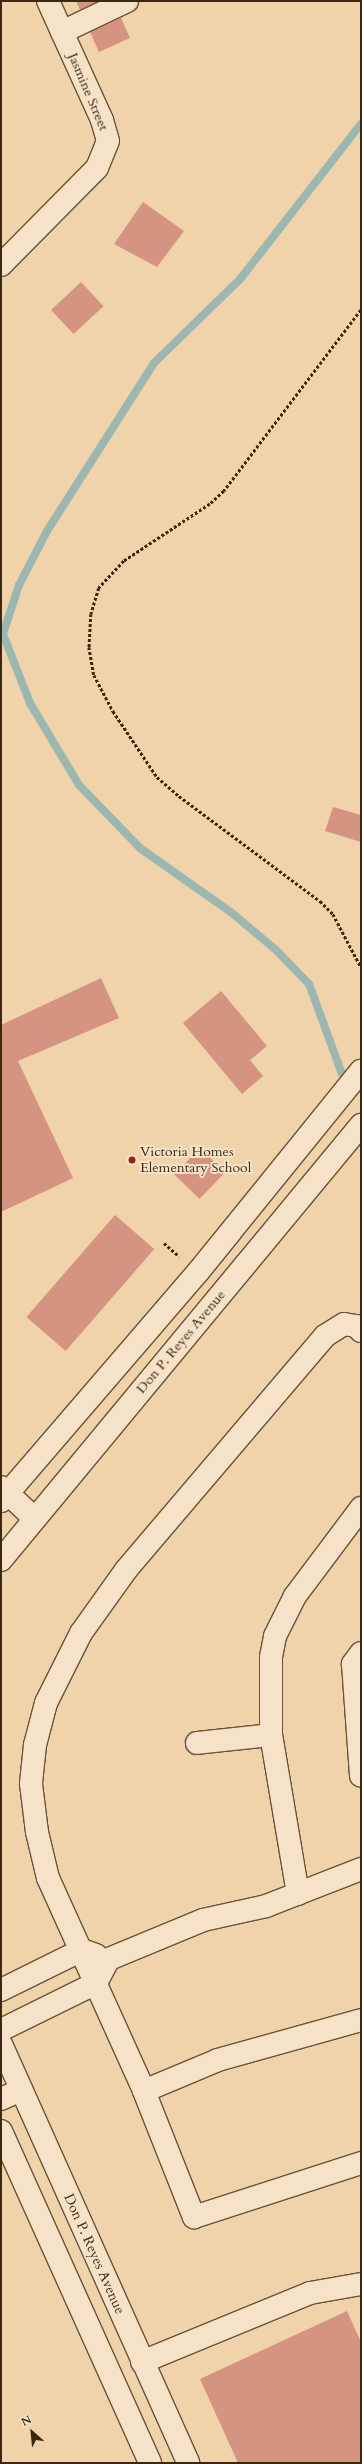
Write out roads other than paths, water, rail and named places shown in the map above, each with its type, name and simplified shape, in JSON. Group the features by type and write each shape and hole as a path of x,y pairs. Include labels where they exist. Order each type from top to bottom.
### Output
{"street":[{"name":"Jasmine Street","path":"1,266 97,168 108,141 102,120 48,1"},
{"path":"62,32 127,1"},
{"path":"33,1517 3,1493 198,1272 361,1071"},
{"name":"Don P. Reyes Avenue","path":"1,1560 33,1517 242,1272 361,1125"},
{"path":"361,1331 356,1326 344,1324 325,1336 126,1570 81,1633 46,1703 35,1744 31,1784 37,1832 48,1878 82,1950 144,2091 194,2217 361,2163"},
{"path":"298,1894 272,1735 271,1657 275,1636 295,1596 361,1508"},
{"path":"361,1653 353,1664 361,1776"},
{"path":"197,1743 272,1735"},
{"path":"1,2030 96,1983 109,1959 204,1920 266,1906 361,1870"},
{"path":"1,1990 82,1950 109,1959"},
{"path":"144,2091 218,2060 361,2020"},
{"name":"Don P. Reyes Avenue","path":"1,2044 188,2463"},
{"path":"1,2099 21,2090"},
{"path":"1,2131 150,2463"},
{"path":"142,2362 310,2293 361,2284"}],"waterway":[{"path":"342,1074 309,984 276,950 232,913 140,848 79,785 30,703 3,634 19,585 47,531 154,363 241,278 361,124"}],"place":[{"name":"Victoria Homes Elementary School","path":"132,1160"}]}
